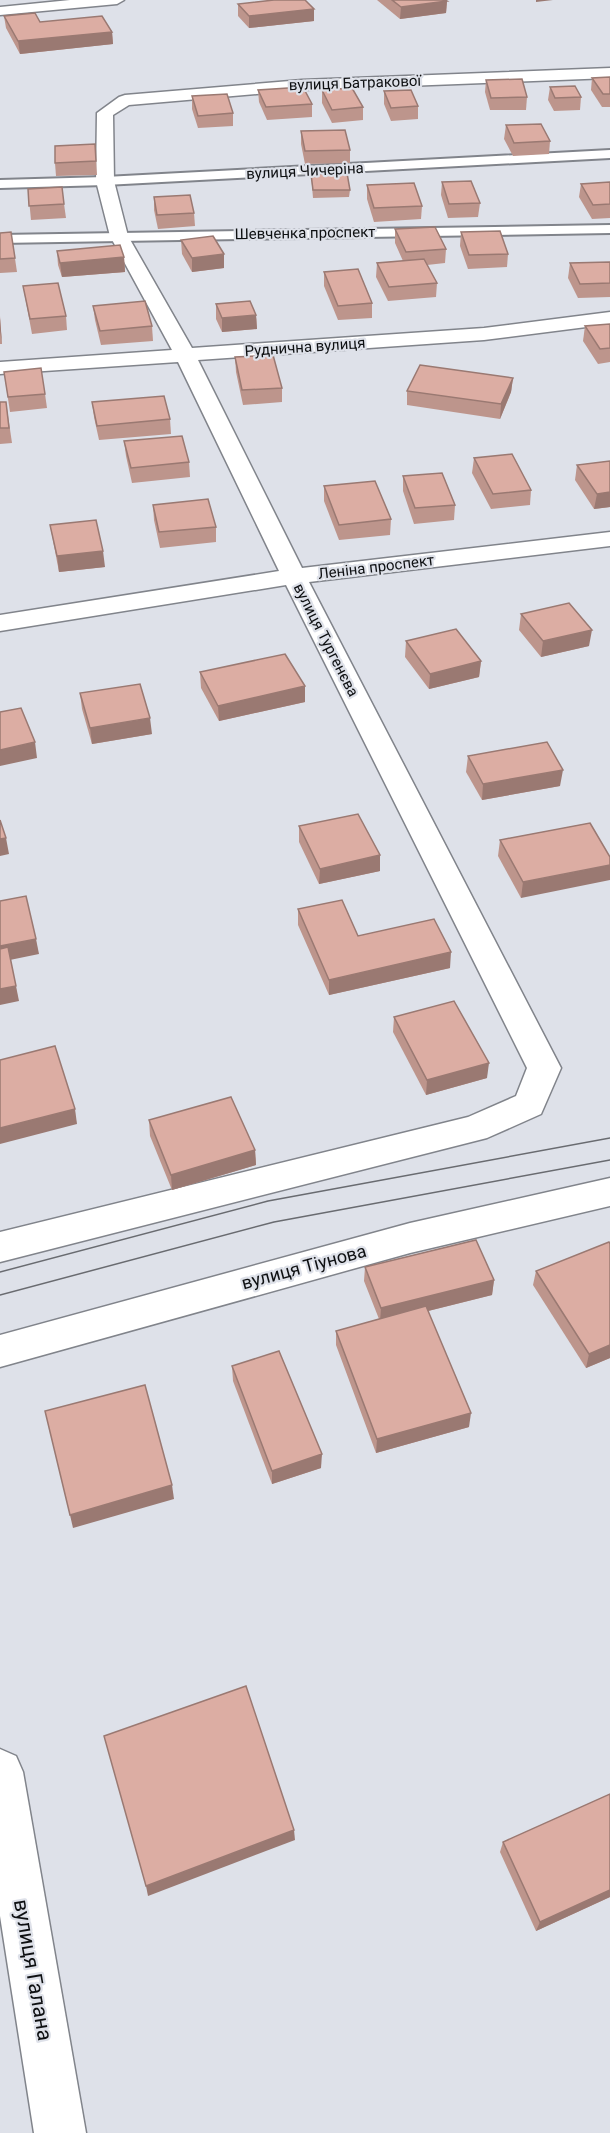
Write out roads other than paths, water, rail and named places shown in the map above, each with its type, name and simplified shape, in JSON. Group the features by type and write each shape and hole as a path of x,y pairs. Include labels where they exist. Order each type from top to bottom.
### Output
{"street":[{"path":"0,11 117,0"},
{"name":"вулиця Батракової","path":"105,113 125,100 290,86 610,74"},
{"name":"вулиця Тургенєва","path":"0,1247 475,1129 529,1104 544,1068 294,576 186,356 119,236 105,181 105,113"},
{"name":"Руднична вулиця","path":"0,368 484,333 610,318"},
{"name":"Леніна проспект","path":"0,623 294,576 610,539"},
{"name":"вулиця Тіунова","path":"0,1351 410,1238 610,1192"},
{"name":"вулиця Галана","path":"0,1772 60,2133"}],"lane":[{"name":"вулиця Чичеріна","path":"0,184 105,181 610,154"},
{"name":"Шевченка проспект","path":"0,239 610,229"}],"tram line":[{"path":"0,1272 268,1201 610,1138"},
{"path":"0,1295 274,1222 610,1160"}]}
